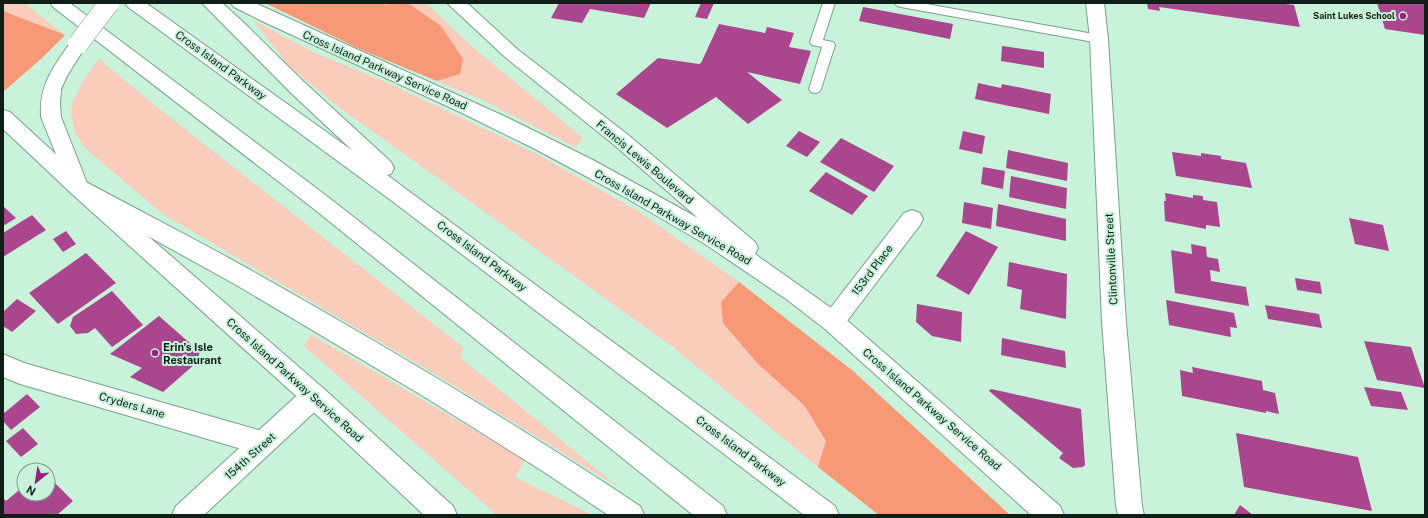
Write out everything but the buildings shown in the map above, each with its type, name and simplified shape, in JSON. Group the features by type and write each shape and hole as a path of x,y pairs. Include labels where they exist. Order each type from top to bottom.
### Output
{"main road":[{"path":"59,3 321,202 714,515"},
{"path":"109,3 78,44 58,74 52,89 50,104 52,117 79,188 246,279 425,384 553,463 631,515"},
{"name":"Cross Island Parkway","path":"134,3 325,140 466,244 826,515"},
{"path":"211,3 237,26 297,87 466,244"},
{"name":"Cross Island Parkway Service Road","path":"240,3 304,34 499,122 602,175 670,213 749,262 795,293 833,322 1051,515"},
{"name":"Francis Lewis Boulevard","path":"456,3 511,53 620,139 833,322"},
{"name":"Clintonville Street","path":"1095,3 1099,39 1114,322 1128,506 1131,515"},
{"name":"Cross Island Parkway Service Road","path":"3,117 79,188 314,396 444,515"},
{"name":"153rd Place","path":"833,322 912,218"},
{"name":"Cryders Lane","path":"3,365 20,373 262,443"},
{"name":"154th Street","path":"185,515 314,396"}],"lane":[{"path":"815,89 829,45 816,42 829,3"},
{"path":"901,3 1099,39"}],"shaded area":[{"path":"3,3 24,3 65,35 43,57 3,92"},
{"path":"265,3 426,3 470,45 583,138 575,147 480,99 362,50"},
{"path":"265,3 384,3 385,5 394,3 408,3 441,26 463,59 460,74 437,81 362,50"},
{"path":"3,11 65,35 43,57 3,92"},
{"path":"253,20 313,52 388,83 533,152 638,211 739,282 853,371 1010,515 879,515 818,467 673,347 336,105 289,66"},
{"path":"99,59 162,111 463,347 461,358 618,487 440,377 164,215 86,149 75,133 71,114 72,103 82,83"},
{"path":"739,282 853,371 1010,515 879,515 818,467 826,441 804,405 757,363 723,323 721,302"},
{"path":"312,335 525,460 515,477 592,515 497,515 304,346"}],"place":[{"name":"Saint Lukes School","path":"1403,16"},
{"name":"Erin’s Isle Restaurant","path":"155,353"}]}
